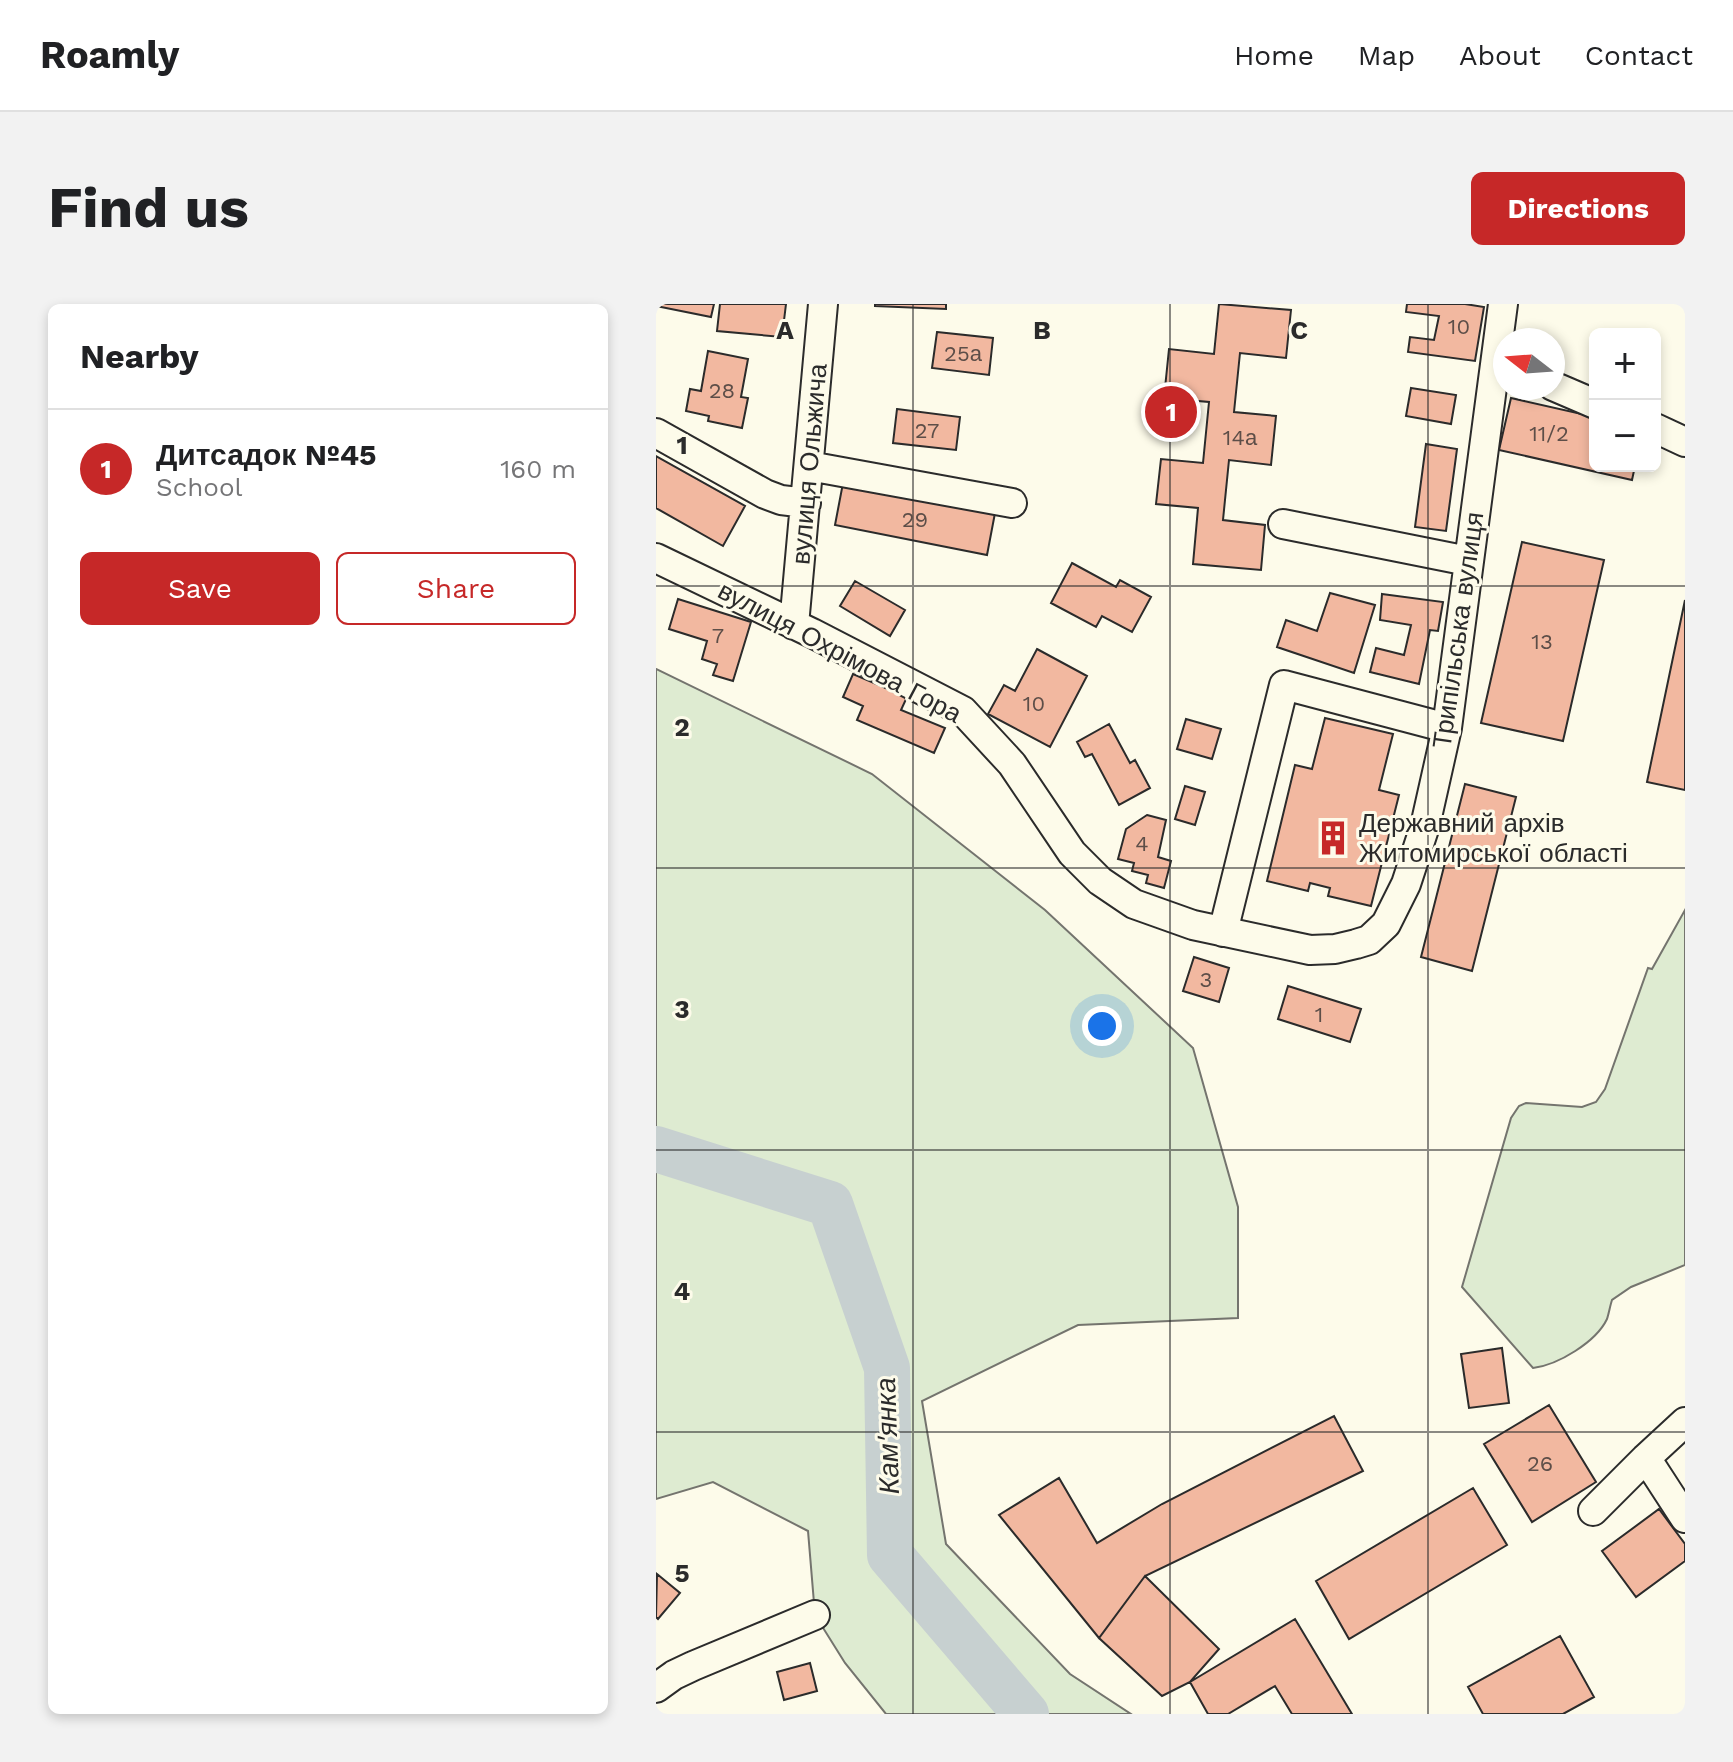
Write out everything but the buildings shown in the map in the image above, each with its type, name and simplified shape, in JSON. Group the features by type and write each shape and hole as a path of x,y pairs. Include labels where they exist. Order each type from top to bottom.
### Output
{"street":[{"name":"вулиця Ольжича","path":"794,625 823,304"},
{"name":"Трипільська вулиця","path":"1502,328 1503,304"},
{"path":"1565,391 1589,401"},
{"name":"Трипільська вулиця","path":"1369,940 1386,924 1406,884 1425,826 1447,728 1463,622 1468,561 1494,400"},
{"path":"1661,431 1685,442"},
{"path":"656,433 770,497 806,503"},
{"path":"809,466 1012,503"},
{"path":"1283,524 1468,561"},
{"name":"вулиця Охрімова Гора","path":"656,558 963,711 1012,764 1072,853 1119,895 1148,910 1193,925 1310,950 1335,949 1369,940"},
{"path":"1223,932 1284,685 1447,728"},
{"path":"1593,1511 1685,1422"},
{"path":"1646,1458 1685,1518"},
{"path":"656,1688 693,1666 815,1615"}],"green space":[{"path":"656,669 872,774 1045,910 1193,1048 1238,1207 1238,1318 1078,1325 922,1401 946,1544 1070,1674 1131,1714 886,1714 845,1663 815,1615 808,1531 713,1482 656,1499"},
{"path":"1685,910 1685,1265 1631,1287 1612,1300 1602,1328 1585,1344 1554,1362 1533,1368 1462,1287 1511,1118 1519,1106 1526,1103 1582,1107 1596,1102 1605,1089 1648,968 1652,969"}],"waterway":[{"name":"Кам'янка","path":"656,1149 830,1204 887,1368 890,1555 1026,1714"}],"place":[{"name":"Дитсадок №45","path":"1171,412"},
{"name":"Державний архів Житомирської області","path":"1333,838"}]}
